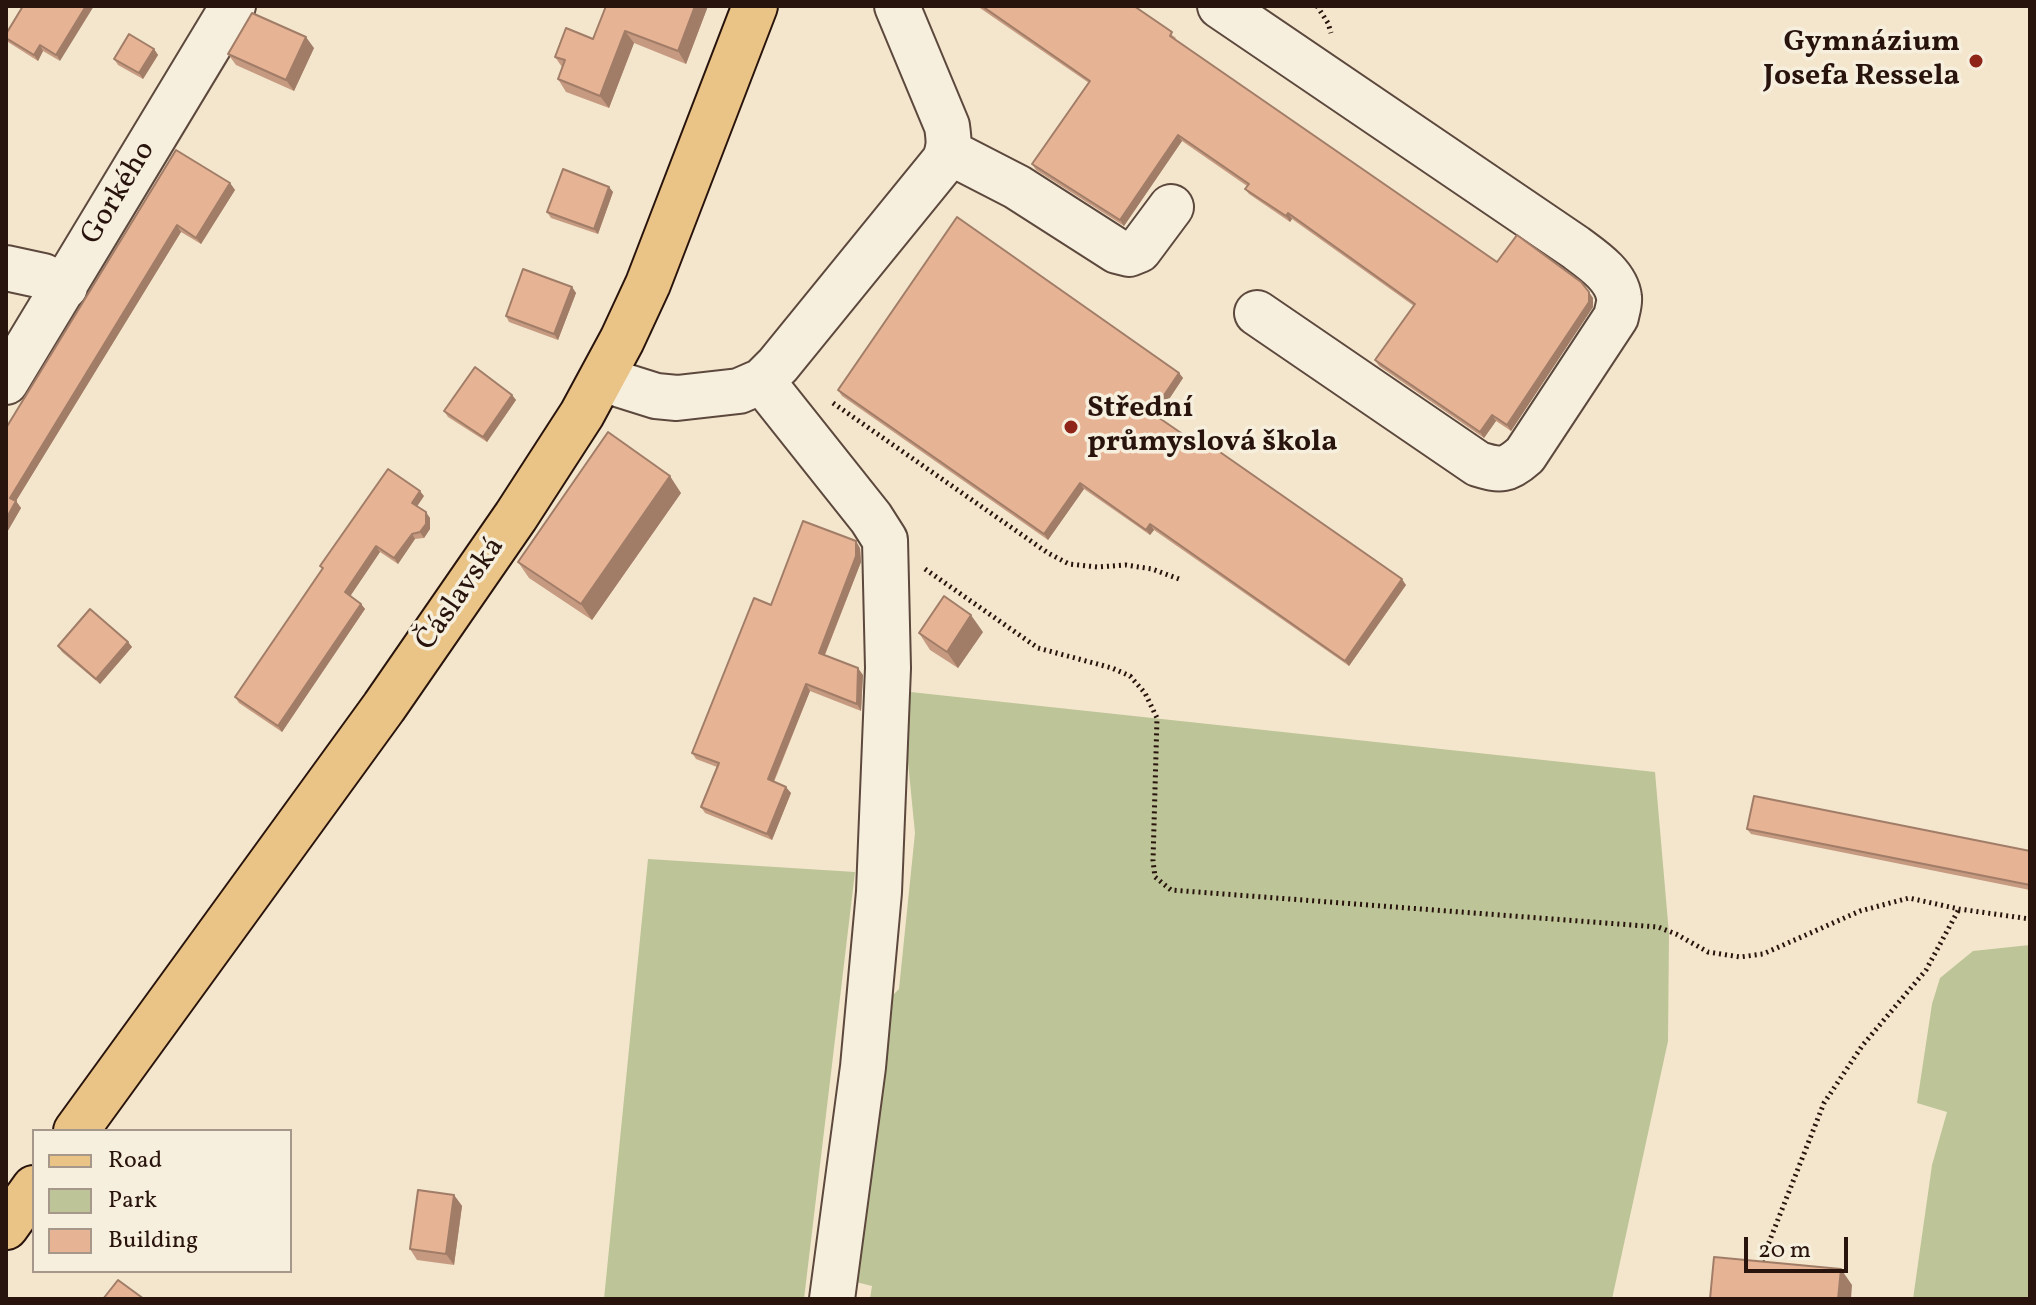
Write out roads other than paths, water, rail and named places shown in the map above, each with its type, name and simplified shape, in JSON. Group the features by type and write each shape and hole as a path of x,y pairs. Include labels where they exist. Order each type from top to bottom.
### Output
{"main road":[{"name":"Čáslavská","path":"77,1129 384,707 546,472 604,376 648,284 755,6"},
{"path":"6,1227 32,1191"}],"street":[{"name":"Gorkého","path":"6,382 233,6"},
{"path":"604,376 638,391 677,398 739,391 762,381 944,161 950,143 947,126 897,6"},
{"path":"1220,6 1575,247 1613,281 1620,299 1616,317 1525,455 1511,467 1496,469 1478,464 1257,313"},
{"path":"949,152 1017,187 1117,251 1129,254 1139,250 1171,207"},
{"path":"6,268 43,276 65,287"},
{"path":"762,381 885,540 888,668 879,892 863,1067 832,1299"}],"place":[{"name":"Gymnázium Josefa Ressela","path":"1976,61"},
{"name":"Střední průmyslová škola","path":"1071,427"}]}
